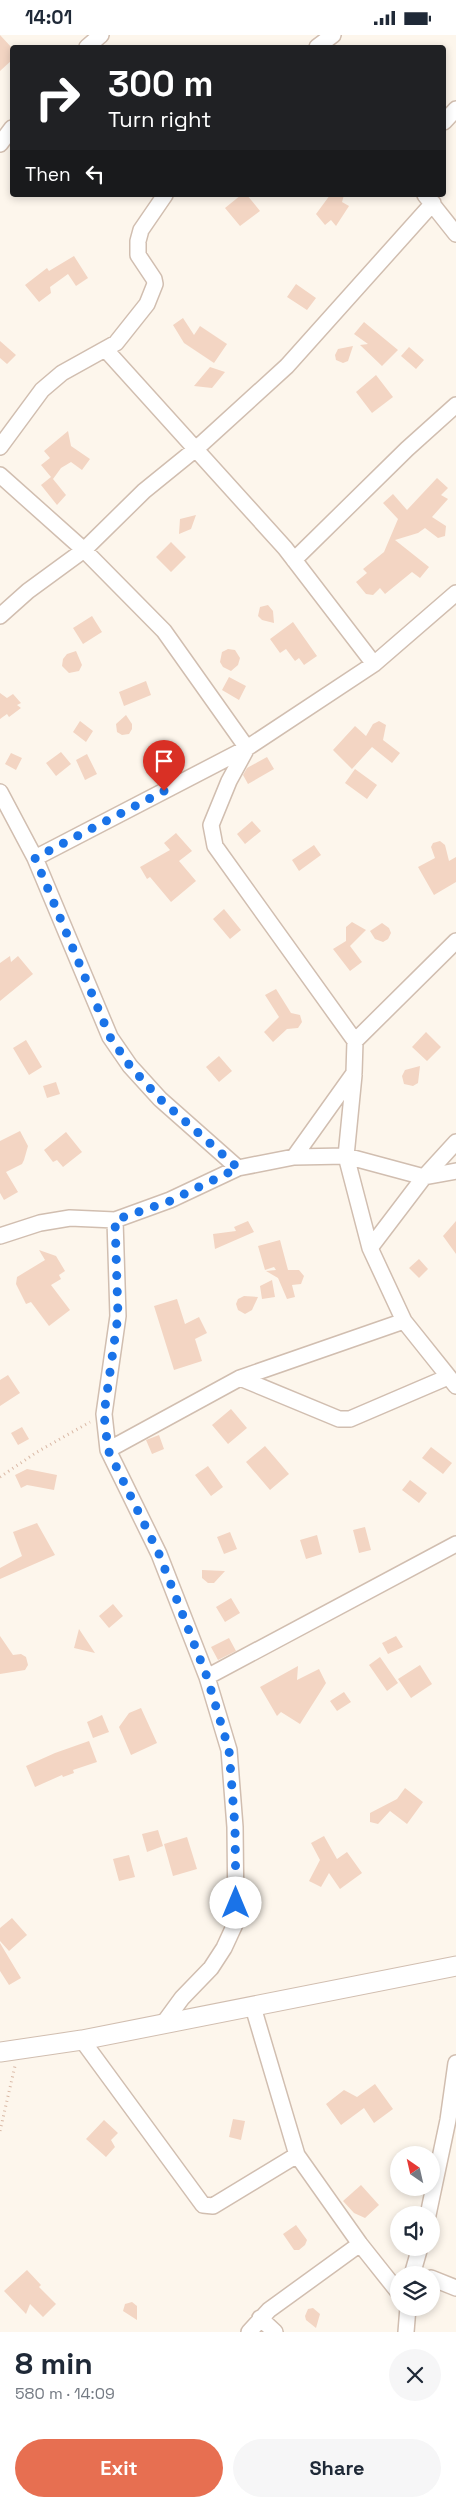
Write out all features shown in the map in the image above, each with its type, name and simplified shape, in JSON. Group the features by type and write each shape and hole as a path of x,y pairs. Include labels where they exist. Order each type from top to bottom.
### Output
{"street":[{"path":"89,45 101,35"},
{"path":"320,45 333,35"},
{"path":"446,120 456,109"},
{"path":"0,144 10,131"},
{"path":"0,447 42,390 62,373 116,343 147,304 154,279 138,255 138,241 142,231 164,197"},
{"path":"0,616 28,591 84,550 144,491 197,448 287,366 429,199 456,234"},
{"path":"106,350 197,448 294,560 374,664"},
{"path":"294,560 407,449 456,405"},
{"path":"0,475 84,550 164,631 247,748"},
{"path":"35,858 247,748 374,664 456,593"},
{"path":"240,1378 339,1419 350,1419 452,1381 404,1321 370,1248 346,1156 355,1041 215,846 211,825 229,781 247,748"},
{"path":"0,792 35,858 110,1037 130,1066 160,1099 238,1168"},
{"path":"355,1041 456,941"},
{"path":"294,1157 354,1073"},
{"path":"370,1248 424,1177 456,1142"},
{"path":"0,1236 40,1223 70,1218 115,1220 170,1201 238,1168 294,1157 346,1156 424,1177 456,1171"},
{"path":"115,1220 118,1316 104,1414 108,1450 159,1554 207,1677 229,1750 235,1827 236,1922 220,1955 182,1998 163,2024"},
{"path":"108,1450 240,1378 404,1321"},
{"path":"207,1677 456,1544"},
{"path":"0,2052 82,2040 456,1966"},
{"path":"253,2007 297,2155 360,2244 390,2282"},
{"path":"82,2040 203,2205 213,2206 297,2155"},
{"path":"430,2206 448,2120 456,2063"},
{"path":"249,2332 260,2318 360,2244"},
{"path":"440,2282 456,2289"},
{"path":"406,2332 407,2316"},
{"path":"260,2318 275,2332"}],"path":[{"path":"0,1477 37,1452 104,1414"},
{"path":"0,2131 18,2048"}],"building":[{"path":"0,35 10,46 10,62 0,71"},
{"path":"239,197 249,197 260,211 240,226 225,208"},
{"path":"329,197 343,197 342,202 349,206 336,226 331,220 325,225 316,214"},
{"path":"74,256 88,278 76,286 68,274 50,287 51,293 39,302 25,285 47,268 49,271"},
{"path":"296,284 316,298 307,310 287,297"},
{"path":"183,318 194,335 200,326 227,344 214,363 184,343 173,325"},
{"path":"364,322 398,350 382,366 360,345 368,344 354,334"},
{"path":"0,341 16,355 7,364 0,358"},
{"path":"353,346 348,361 343,363 336,360 335,355 338,349"},
{"path":"409,347 424,360 416,369 401,356"},
{"path":"210,367 225,372 212,388 194,386"},
{"path":"376,375 393,397 372,413 356,392"},
{"path":"68,431 71,446 90,459 82,470 71,462 61,468 53,479 66,495 57,505 41,485 51,477 41,465 50,458 44,451"},
{"path":"437,478 448,488 441,495 448,499 432,517 446,526 445,536 438,538 425,528 418,533 395,540 429,567 420,578 412,572 385,594 380,588 373,595 366,594 356,582 367,573 363,569 384,552 398,519 383,503 393,494 407,510"},
{"path":"196,515 191,529 179,534 180,519"},
{"path":"171,542 186,557 171,572 156,557"},
{"path":"268,605 273,611 274,623 262,620 258,616 260,607"},
{"path":"92,616 102,632 83,644 73,628"},
{"path":"293,622 317,656 304,665 299,658 295,661 286,649 280,653 270,639"},
{"path":"228,649 235,650 240,658 238,665 231,671 223,667 220,662 222,652"},
{"path":"76,651 82,665 79,671 69,673 62,666 63,659 67,654"},
{"path":"229,677 246,686 239,700 222,690"},
{"path":"146,681 151,695 124,706 119,692"},
{"path":"0,693 7,698 13,694 21,703 17,705 21,708 9,717 7,714 0,719"},
{"path":"126,715 132,724 132,729 129,734 122,735 117,732 116,724"},
{"path":"80,721 93,731 86,742 73,732"},
{"path":"379,721 386,725 383,740 400,753 392,763 372,747 352,769 333,750 355,726 366,736 373,724"},
{"path":"61,752 71,764 56,776 46,763"},
{"path":"11,753 22,758 16,770 5,764"},
{"path":"87,754 97,774 85,780 76,760"},
{"path":"267,757 274,769 248,784 243,775 247,768"},
{"path":"355,769 377,785 367,799 345,783"},
{"path":"252,821 261,831 245,844 237,834"},
{"path":"176,833 192,851 179,861 196,881 171,902 150,877 147,879 140,867 170,850 164,843"},
{"path":"440,841 445,845 449,861 456,857 456,882 434,895 418,867 435,858 431,847 433,843"},
{"path":"314,845 321,855 299,871 292,860"},
{"path":"224,909 241,930 230,939 213,919"},
{"path":"352,922 366,930 350,946 362,962 350,971 333,949 346,941 346,927"},
{"path":"382,923 389,928 391,933 388,939 383,942 375,939 370,931"},
{"path":"10,956 11,962 18,956 33,974 0,1001 0,963"},
{"path":"276,989 291,1013 300,1015 302,1022 298,1028 287,1029 273,1042 264,1032 279,1017 265,995"},
{"path":"426,1032 441,1047 427,1061 412,1047"},
{"path":"26,1040 42,1067 29,1075 13,1048"},
{"path":"219,1056 232,1071 219,1082 206,1067"},
{"path":"420,1066 418,1083 413,1086 404,1084 402,1076 405,1070"},
{"path":"56,1082 60,1094 47,1098 43,1086"},
{"path":"20,1131 28,1146 24,1160 22,1164 6,1172 18,1192 4,1200 0,1193 0,1141"},
{"path":"66,1132 82,1152 63,1167 57,1160 53,1162 44,1150"},
{"path":"248,1221 254,1232 215,1249 213,1234 236,1231 234,1227"},
{"path":"456,1221 456,1254 443,1236"},
{"path":"280,1240 288,1270 299,1270 304,1276 301,1284 292,1285 295,1297 287,1299 278,1278 266,1271 276,1270 274,1267 265,1270 258,1246"},
{"path":"39,1250 56,1256 65,1271 59,1275 61,1279 51,1285 70,1310 49,1326 31,1302 26,1304 16,1284 17,1277 45,1260"},
{"path":"419,1259 428,1269 419,1278 409,1268"},
{"path":"272,1280 275,1297 262,1299 260,1286"},
{"path":"244,1296 258,1297 252,1310 245,1314 238,1310 236,1304 238,1299"},
{"path":"177,1299 185,1324 199,1317 207,1333 195,1339 202,1361 174,1370 154,1306"},
{"path":"8,1375 20,1393 0,1406 0,1380"},
{"path":"231,1409 247,1428 228,1444 212,1425"},
{"path":"22,1427 29,1439 18,1445 11,1433"},
{"path":"159,1435 164,1449 152,1454 146,1440"},
{"path":"265,1446 289,1474 270,1490 246,1462"},
{"path":"431,1447 452,1463 443,1474 422,1458"},
{"path":"208,1466 223,1487 211,1496 195,1475"},
{"path":"27,1469 57,1475 54,1490 27,1485 21,1488 15,1475"},
{"path":"410,1480 427,1493 419,1503 402,1490"},
{"path":"37,1523 55,1555 0,1579 0,1568 22,1556 13,1532"},
{"path":"365,1527 371,1550 359,1553 353,1530"},
{"path":"230,1532 237,1549 224,1554 217,1537"},
{"path":"317,1535 322,1554 306,1559 300,1540"},
{"path":"202,1570 225,1571 214,1583 208,1583 202,1578"},
{"path":"231,1598 240,1613 225,1622 216,1607"},
{"path":"113,1604 123,1616 109,1628 99,1616"},
{"path":"79,1629 95,1653 74,1648"},
{"path":"0,1636 13,1655 21,1654 26,1657 28,1665 25,1670 0,1674"},
{"path":"396,1636 403,1647 388,1654 382,1643"},
{"path":"229,1638 236,1651 218,1660 211,1647"},
{"path":"380,1657 398,1683 387,1691 369,1665"},
{"path":"420,1665 432,1684 411,1698 398,1679"},
{"path":"298,1666 297,1680 319,1669 326,1683 300,1724 281,1712 277,1716 260,1687"},
{"path":"344,1692 351,1702 337,1711 330,1701"},
{"path":"141,1708 157,1743 131,1755 119,1727 129,1713"},
{"path":"102,1715 109,1732 93,1738 87,1722"},
{"path":"89,1741 97,1762 73,1770 74,1773 63,1777 62,1775 35,1787 26,1766"},
{"path":"405,1788 423,1802 407,1824 390,1811 378,1824 370,1822 370,1813 397,1799"},
{"path":"158,1830 163,1846 147,1852 142,1834"},
{"path":"324,1836 337,1859 347,1852 362,1873 340,1889 329,1873 321,1887 309,1881 320,1860 311,1843"},
{"path":"187,1837 197,1869 173,1876 164,1844"},
{"path":"129,1855 135,1877 119,1881 113,1859"},
{"path":"12,1918 27,1935 9,1951 0,1941 0,1928"},
{"path":"0,1943 21,1978 9,1985 0,1971"},
{"path":"375,2084 393,2109 374,2123 364,2108 341,2125 326,2104 344,2090 357,2097"},
{"path":"233,2119 245,2121 241,2140 229,2137"},
{"path":"104,2120 118,2133 111,2140 115,2147 106,2157 86,2139"},
{"path":"361,2185 379,2205 365,2218 354,2213 343,2201"},
{"path":"296,2225 307,2240 305,2245 299,2250 294,2250 283,2234"},
{"path":"27,2270 41,2285 39,2287 56,2304 43,2317 30,2304 26,2314 4,2291"},
{"path":"132,2302 137,2306 137,2320 123,2311 125,2304"},
{"path":"313,2308 320,2314 316,2328 306,2320 305,2316 308,2309"}],"route":[{"path":"164,791 35,858 95,1006 110,1037 130,1066 160,1099 238,1168 170,1201 115,1220 118,1316 104,1414 108,1450 159,1554 207,1677 229,1750 235,1827 236,1903"}]}
